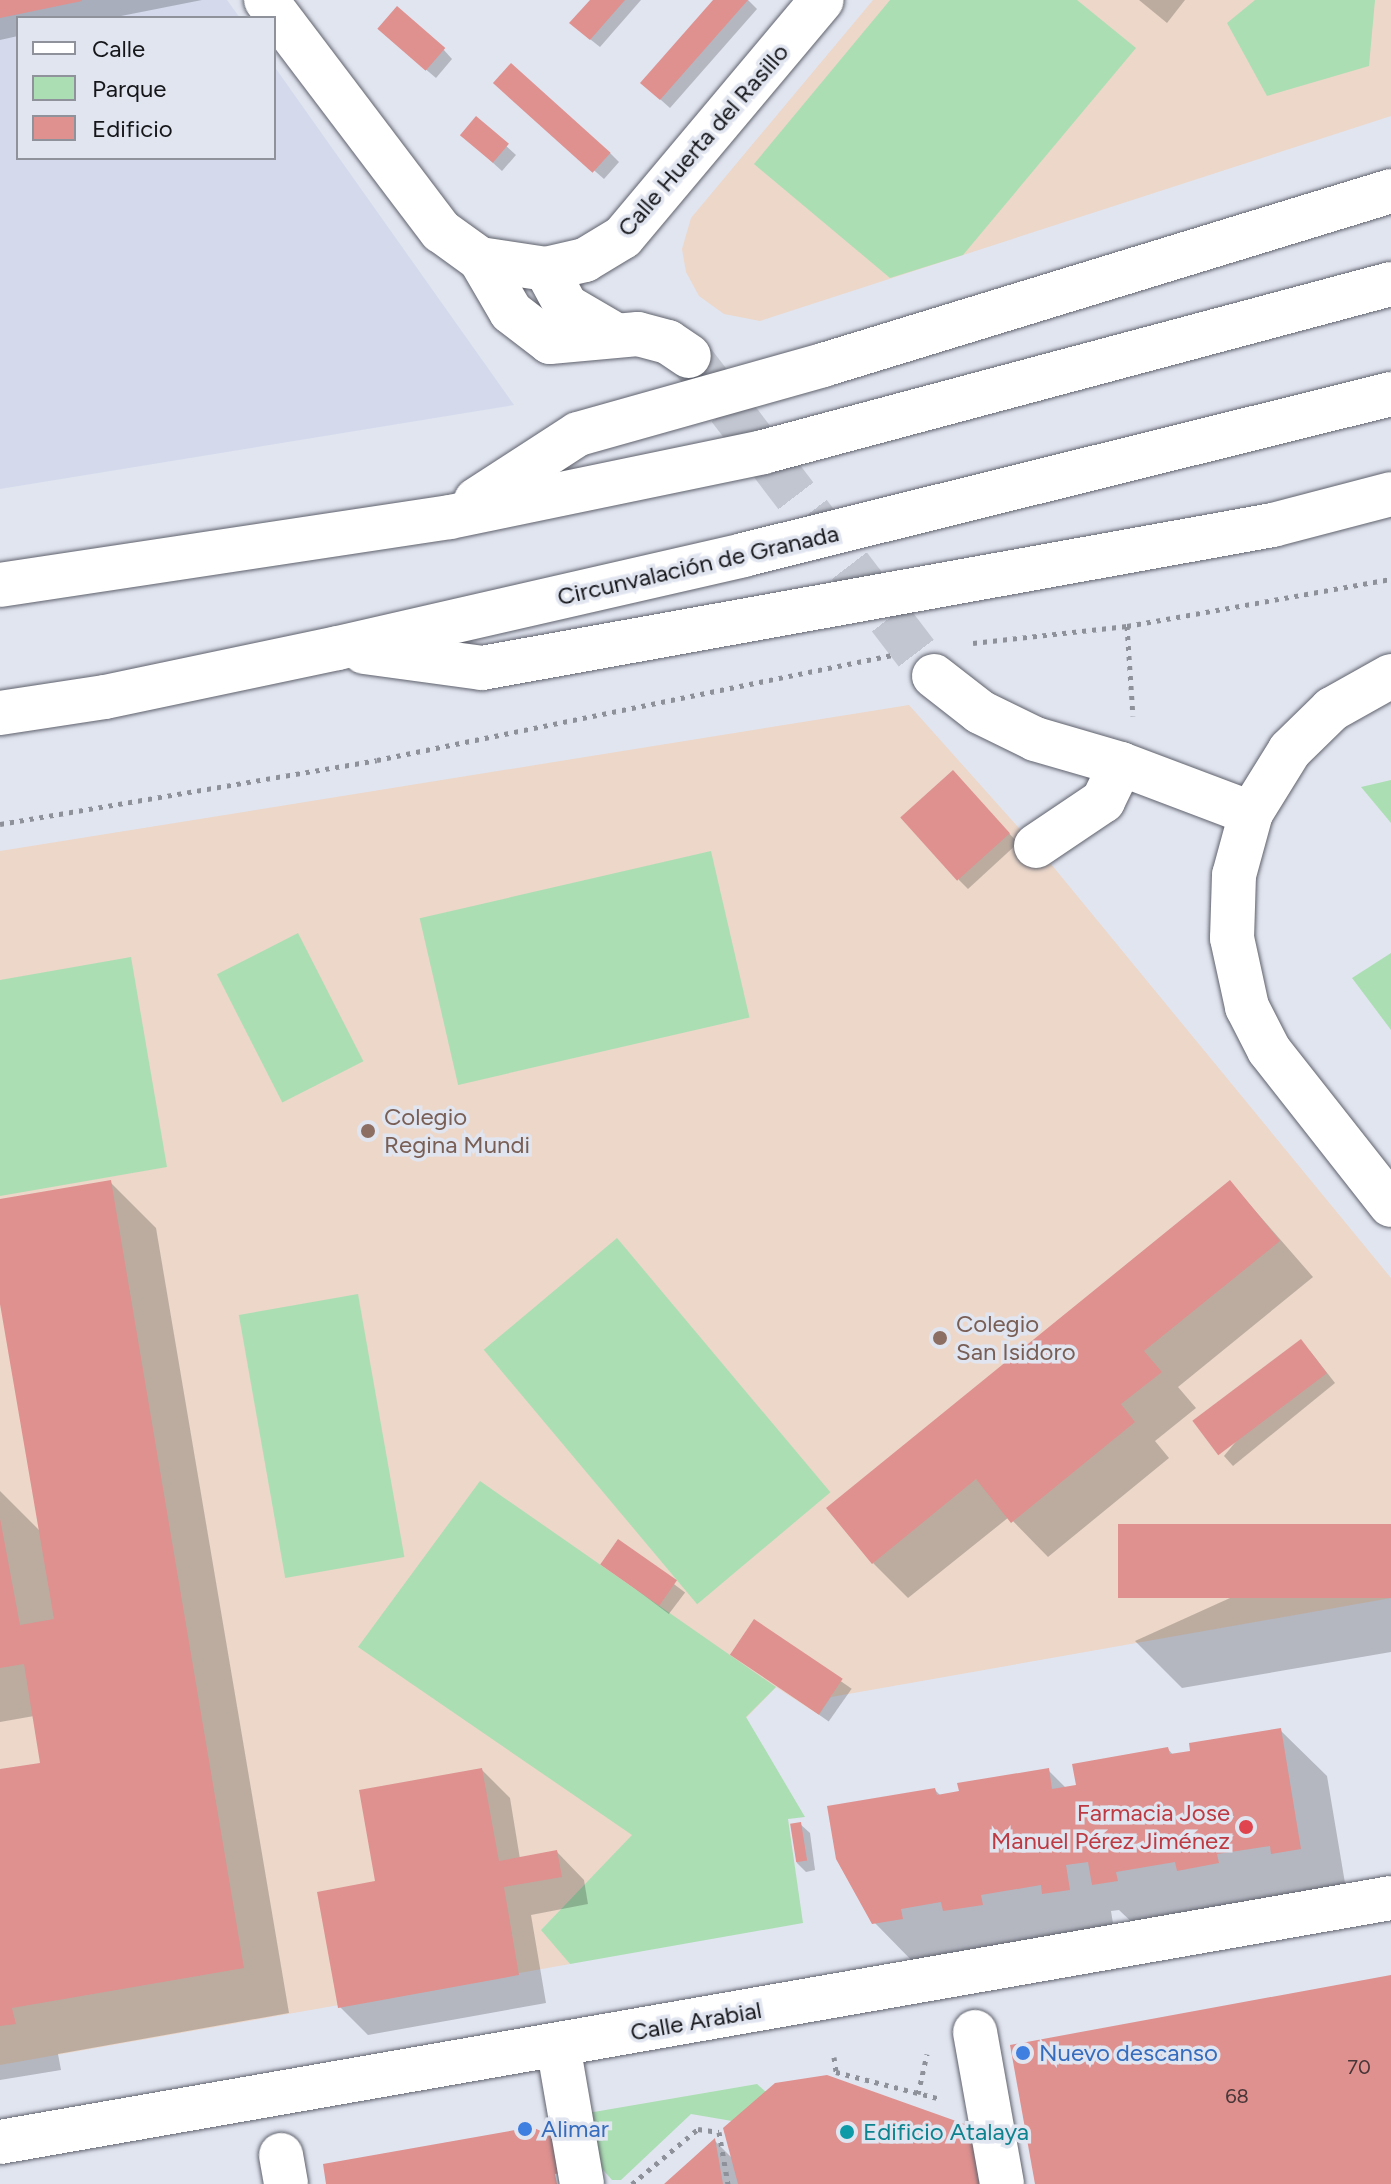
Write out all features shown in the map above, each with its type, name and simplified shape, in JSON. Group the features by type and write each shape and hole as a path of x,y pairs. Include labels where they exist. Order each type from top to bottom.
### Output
{"main road":[{"name":"Calle Huerta del Rasillo","path":"266,0 421,211 459,247 480,259 546,269 607,249 640,220 822,0"},
{"path":"450,517 578,434 823,365 1391,191"},
{"path":"480,259 511,312 550,342 569,344 614,334 653,337 689,356"},
{"path":"546,269 566,306 614,334"},
{"path":"0,585 450,517 763,452 1391,284"},
{"name":"Circunvalación de Granada","path":"0,713 105,697 338,648 1213,442 1391,394"},
{"path":"338,648 482,668 1242,531 1391,494"},
{"path":"920,664 980,712 1035,739 1121,764 1251,813"},
{"path":"1391,676 1332,709 1290,750 1251,813 1234,875 1232,938 1247,1007 1269,1050 1391,1205"},
{"path":"1036,846 1103,801 1121,764"},
{"name":"Calle Arabial","path":"0,2142 1391,1898"},
{"path":"975,2032 1002,2184"},
{"path":"558,2045 582,2184"}],"path":[{"path":"969,644 1127,626 1391,579"},
{"path":"1121,764 1133,715 1127,626"},
{"path":"0,824 920,664"},
{"path":"918,2094 927,2055 924,2041"},
{"path":"834,2057 836,2072 965,2106 987,2101"},
{"path":"632,2184 698,2129 719,2132 728,2184"}],"shaded area":[{"path":"0,0 227,0 239,16 16,16 16,160 276,160 276,69 514,405 0,489"},
{"path":"873,0 1391,0 1391,116 760,321 724,314 699,296 686,272 682,249 691,218"},
{"name":"Colegio Regina Mundi","path":"909,705 1051,864 1391,1278 1391,1598 831,1697 819,1715 776,1687 542,1929 570,1964 0,2065 0,851"}],"green space":[{"path":"890,0 1077,0 1136,48 963,255 890,278 754,164"},
{"path":"1255,0 1375,0 1369,66 1267,96 1227,23"},
{"path":"1391,780 1391,823 1361,787"},
{"path":"711,851 749,1018 458,1085 420,918"},
{"path":"298,933 363,1061 282,1103 217,974"},
{"path":"1391,953 1391,1030 1352,978"},
{"path":"131,957 167,1167 0,1196 0,980"},
{"path":"617,1238 830,1492 697,1604 484,1350"},
{"path":"358,1294 404,1557 285,1578 239,1315"},
{"path":"480,1481 776,1687 746,1717 805,1817 788,1819 803,1923 570,1964 541,1930 632,1835 358,1647"},
{"path":"757,2084 766,2092 732,2121 691,2114 621,2180 612,2180 590,2155 582,2114"}],"building":[{"path":"0,0 82,0 82,1 0,18"},
{"path":"590,0 625,0 590,40 569,23"},
{"path":"713,0 748,0 660,100 640,83"},
{"path":"397,6 445,48 426,71 377,29"},
{"path":"511,63 611,153 593,173 493,83"},
{"path":"476,116 509,144 493,163 460,135"},
{"path":"953,770 1010,833 957,881 900,818"},
{"path":"111,1180 244,1968 12,2008 16,2024 0,2026 0,1769 40,1763 24,1664 0,1668 0,1518 20,1625 54,1619 0,1304 0,1199"},
{"path":"1230,1180 1280,1241 1144,1351 1162,1372 1121,1404 1135,1422 1011,1523 976,1479 872,1564 826,1508"},
{"path":"1301,1339 1327,1373 1218,1455 1192,1421"},
{"path":"1118,1524 1391,1524 1391,1598 1118,1598"},
{"path":"618,1539 677,1580 659,1606 600,1564"},
{"path":"754,1619 843,1679 819,1714 730,1655"},
{"path":"1281,1728 1301,1849 1271,1854 1270,1846 1217,1854 1219,1863 1177,1871 1175,1862 1116,1872 1118,1881 1092,1885 1088,1862 1066,1865 1070,1890 1042,1894 1041,1885 981,1895 983,1905 943,1911 941,1902 901,1909 903,1919 872,1924 836,1859 827,1806 935,1788 937,1795 959,1791 957,1783 1049,1768 1052,1789 1076,1785 1072,1764 1168,1747 1170,1754 1190,1751 1189,1743"},
{"path":"482,1768 499,1861 557,1850 562,1877 504,1887 519,1975 338,2008 317,1892 375,1881 359,1790"},
{"path":"801,1822 807,1861 796,1862 790,1824"},
{"path":"1391,1975 1391,2184 1035,2184 1010,2045"},
{"name":"Edificio Atalaya","path":"827,2075 970,2126 979,2184 738,2184 723,2128 775,2083"},
{"path":"532,2127 556,2138 563,2173 555,2174 557,2184 326,2184 323,2164"},
{"path":"715,2138 723,2184 664,2184 693,2158"}],"tunnel":[{"path":"689,356 934,676"}],"place":[{"name":"Colegio Regina Mundi","path":"368,1131"},
{"name":"Colegio San Isidoro","path":"940,1338"},
{"name":"Farmacia Jose Manuel Pérez Jiménez","path":"1246,1827"},
{"name":"Nuevo descanso","path":"1023,2053"},
{"name":"Alimar","path":"525,2129"},
{"name":"Edificio Atalaya","path":"847,2132"}]}
